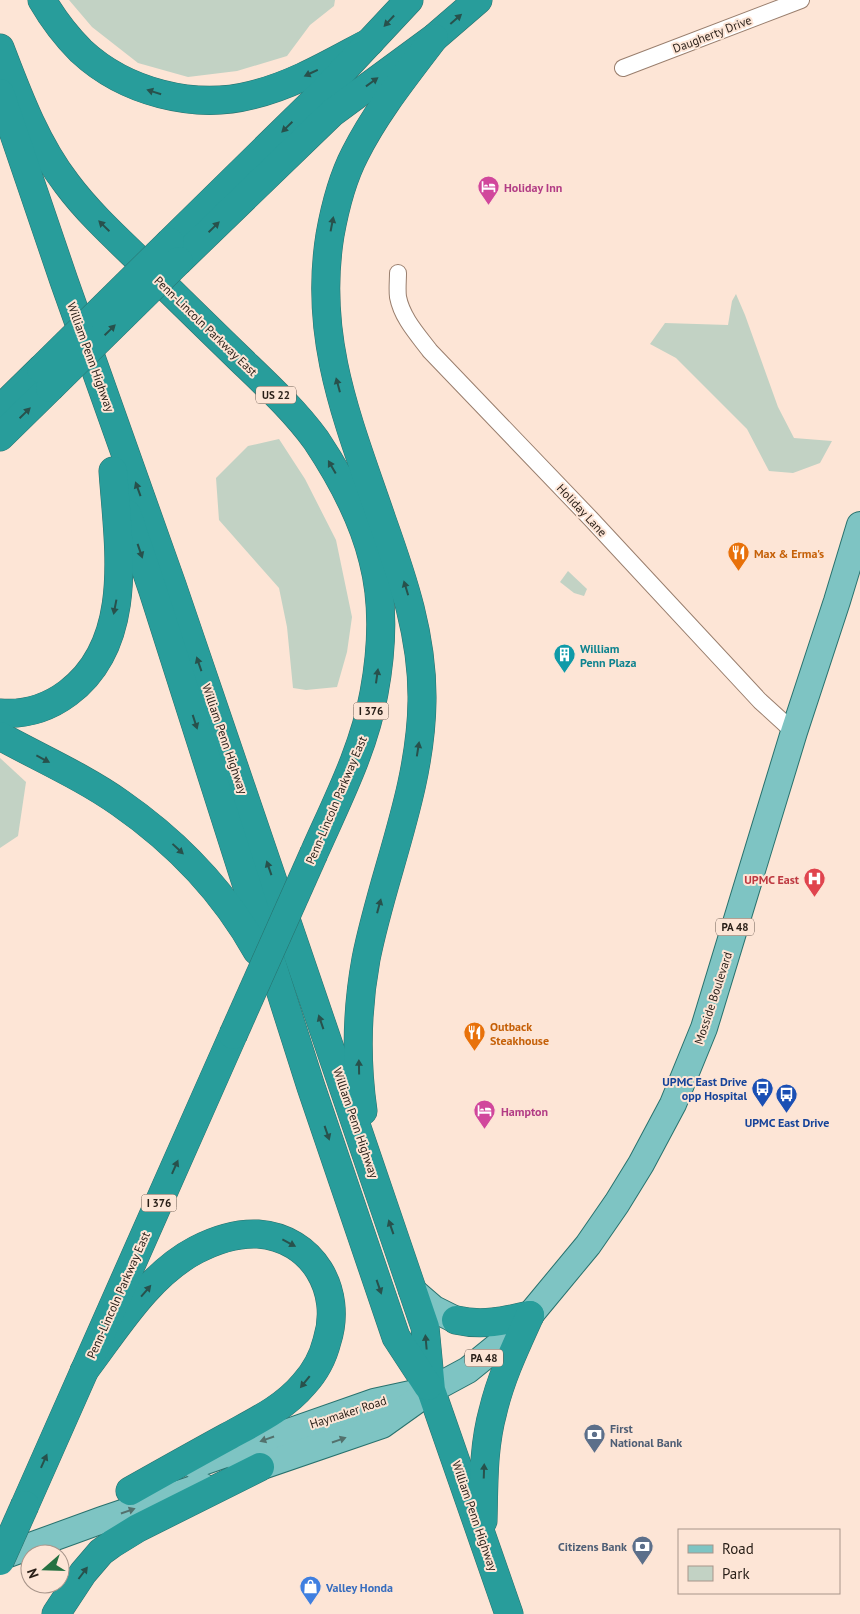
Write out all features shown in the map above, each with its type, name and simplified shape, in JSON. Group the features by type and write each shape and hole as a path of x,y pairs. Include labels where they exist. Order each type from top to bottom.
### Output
{"highway":[{"path":"42,0 61,29 94,62 137,86 187,99 227,100 265,92 312,72 370,42"},
{"path":"0,437 45,379 175,251 409,0"},
{"path":"175,251 332,113 434,38 478,0"},
{"path":"371,1167 359,1076 362,984 371,938 416,765 421,725 422,682 418,642 410,601 352,432 333,366 326,325 325,287 332,222 344,179 364,137 388,100 434,38"},
{"name":"Penn-Lincoln Parkway East","path":"0,48 34,130 66,183 96,218 271,389 311,434 352,504 373,560 380,603 378,671 370,714 356,756 0,1561"},
{"name":"William Penn Highway","path":"0,93 64,281 175,594 425,1327 431,1390 509,1614"},
{"name":"William Penn Highway","path":"0,141 153,591 282,995 396,1337 431,1390"},
{"path":"0,409 45,379"},
{"path":"352,432 373,560"},
{"path":"0,712 28,712 51,704 81,681 96,662 101,652 111,626 120,574 113,471"},
{"path":"0,736 74,775 120,803 179,850 225,902 254,946 282,995"},
{"path":"84,1371 157,1279 195,1251 221,1240 246,1234 258,1234 271,1236 293,1244 319,1269 329,1290 333,1312 329,1336 317,1365 306,1383 272,1412 130,1491"},
{"path":"456,1320 494,1323 530,1315"},
{"path":"482,1537 485,1454 492,1412 504,1374 530,1315"},
{"path":"56,1614 82,1573 101,1552 112,1544 138,1528 260,1467"}],"main road":[{"name":"Mosside Boulevard","path":"431,1390 479,1362 530,1315 588,1245 612,1210 641,1164 673,1104 704,1028 794,732 860,526"},
{"path":"412,1290 434,1309 456,1320"},
{"name":"Haymaker Road","path":"0,1557 109,1517 382,1425 431,1390"},
{"name":"Haymaker Road","path":"0,1540 215,1457 374,1402 431,1390"}],"street":[{"name":"Daugherty Drive","path":"623,68 801,0"},
{"name":"Holiday Lane","path":"398,273 398,295 402,310 430,352 591,519 760,701 794,732"}],"green space":[{"path":"69,0 335,0 334,6 310,25 287,56 237,71 188,77 138,63 92,27"},
{"path":"736,294 778,407 794,438 832,441 820,463 793,473 769,471 747,429 676,358 650,344 665,323 728,325 732,301"},
{"path":"279,439 305,479 336,540 352,617 347,652 337,687 306,690 293,688 287,627 279,588 219,520 216,478 248,446"},
{"path":"568,571 587,589 584,596 574,593 560,582"},
{"path":"0,758 26,782 18,836 0,848"}],"place":[{"name":"Holiday Inn","path":"488,206"},
{"name":"Max & Erma's","path":"738,572"},
{"name":"William Penn Plaza","path":"564,674"},
{"name":"UPMC East","path":"815,898"},
{"name":"Outback Steakhouse","path":"474,1052"},
{"name":"UPMC East Drive opp Hospital","path":"763,1107"},
{"name":"UPMC East Drive","path":"787,1114"},
{"name":"Hampton","path":"485,1130"},
{"name":"First National Bank","path":"594,1454"},
{"name":"Citizens Bank","path":"643,1565"},
{"name":"Valley Honda","path":"310,1606"}]}
